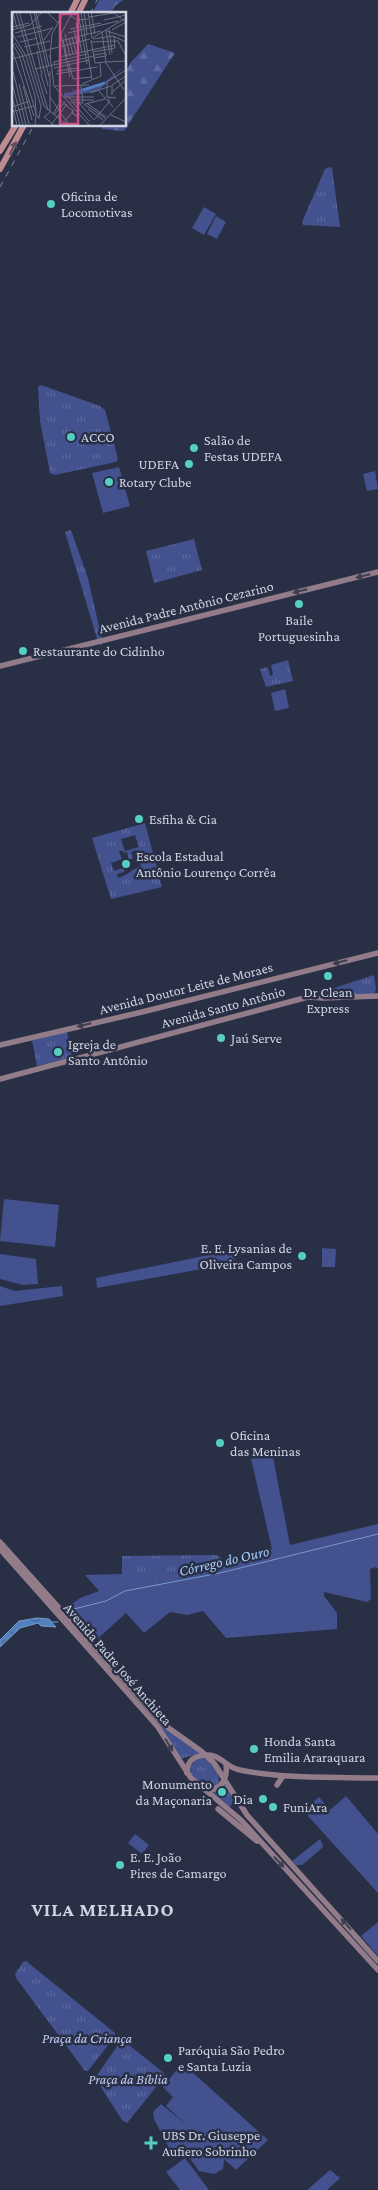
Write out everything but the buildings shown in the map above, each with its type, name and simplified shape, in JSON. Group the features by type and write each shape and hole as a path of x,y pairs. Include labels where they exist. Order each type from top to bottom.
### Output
{"main road":[{"path":"71,12 77,0"},
{"path":"79,12 85,0"},
{"path":"0,151 15,126"},
{"path":"0,169 23,126"}],"street":[{"name":"Avenida Padre Antônio Cezarino","path":"0,666 378,572"},
{"name":"Avenida Doutor Leite de Moraes","path":"0,1045 138,1013 378,953"},
{"name":"Avenida Santo Antônio","path":"0,1079 308,997 378,996"},
{"name":"Avenida Padre José Anchieta","path":"0,1542 163,1724 205,1755 224,1779 236,1801 266,1838 378,1961"},
{"name":"Avenida Padre José Anchieta","path":"0,1550 158,1727 188,1774 203,1790 230,1810 378,1970"},
{"path":"178,1760 205,1755 220,1757 226,1764 238,1770 249,1772 283,1776 378,1778"},
{"path":"188,1774 189,1763 193,1758"},
{"path":"224,1779 226,1764"},
{"path":"203,1790 216,1789 224,1779 234,1773 249,1772"},
{"path":"277,1786 283,1776"},
{"path":"224,1814 230,1810 236,1801"},
{"path":"218,1809 262,1844"}],"green space":[{"path":"99,0 123,0 115,6 111,12 93,12"},
{"path":"148,44 175,53 124,131 102,129 102,126 126,126 126,70 131,62"},
{"path":"332,168 340,227 303,225 302,222 325,169"},
{"path":"204,207 216,214 204,235 192,228"},
{"path":"216,216 226,222 217,239 207,234"},
{"path":"41,385 100,406 105,410 118,459 116,462 55,475 50,473 40,421 38,387"},
{"name":"Rotary Clube","path":"119,467 130,506 103,513 92,473"},
{"path":"375,471 378,489 367,491 363,474"},
{"path":"71,530 88,578 103,644 99,645 65,532"},
{"path":"194,539 202,570 154,583 146,551"},
{"path":"288,660 293,681 266,687 260,669 268,667 270,676 273,675 271,665"},
{"path":"285,689 289,708 275,711 271,693"},
{"path":"145,823 162,887 111,899 92,838","holes":["135,835 139,847 125,851 121,839","122,850 124,853 127,852 129,860 133,858 131,852 136,850 141,866 118,878 117,874 124,872 125,867 114,871 111,863 122,859 119,852"]},
{"path":"374,975 376,990 374,994 324,994 325,991"},
{"path":"67,1032 73,1057 37,1066 32,1040"},
{"path":"4,1199 59,1205 55,1247 0,1241"},
{"path":"322,1248 336,1249 335,1267 322,1267"},
{"path":"233,1250 235,1263 97,1288 96,1278"},
{"path":"0,1254 36,1259 38,1284 23,1285 0,1279"},
{"path":"0,1286 15,1291 62,1286 63,1296 0,1306"},
{"path":"268,1455 269,1458 273,1457 290,1545 378,1524 378,1569 376,1567 370,1569 371,1599 367,1602 324,1592 324,1596 337,1613 337,1629 226,1638 203,1611 187,1615 170,1612 144,1633 126,1613 94,1642 65,1609 80,1598 99,1591 85,1575 122,1574 122,1580 221,1564 228,1560 272,1549 251,1459"},
{"path":"216,1555 221,1558 221,1564 165,1580 122,1580 122,1556"},
{"path":"163,1725 201,1753 180,1759 161,1727"},
{"path":"203,1758 217,1771 219,1782 215,1786 202,1786 191,1774 190,1767 196,1759"},
{"path":"225,1784 234,1801 230,1807 212,1793 220,1790"},
{"path":"346,1796 378,1834 378,1893 308,1816 306,1808 319,1797 330,1810"},
{"path":"135,1834 149,1845 142,1854 128,1843"},
{"path":"320,1839 323,1845 322,1848 302,1865 296,1865 292,1861"},
{"path":"378,1922 378,1956 361,1936"},
{"name":"Praça da Criança","path":"26,1961 115,2033 115,2036 88,2071 85,2071 16,1978 15,1974 23,1962"},
{"name":"Praça da Bíblia","path":"124,2041 164,2073 165,2076 127,2123 122,2120 95,2078 120,2042"},
{"path":"182,2063 268,2140 236,2170 224,2159 223,2169 214,2174 199,2171 186,2153 174,2153 170,2150 154,2119 153,2112 161,2104 187,2125 166,2106 173,2097 163,2087"},
{"path":"185,2158 209,2190 180,2190 166,2172"},
{"path":"330,2170 340,2178 327,2190 307,2190"}],"water":[{"path":"37,1618 49,1619 56,1627 41,1626 38,1623 20,1628 0,1647 0,1640 19,1621"}],"waterway":[{"name":"Córrego do Ouro","path":"74,1609 106,1601 125,1591 220,1573 378,1534"},
{"path":"52,1622 58,1622"}],"railway":[{"path":"91,12 97,0"},
{"path":"0,187 33,126"}],"place":[{"name":"Oficina de Locomotivas","path":"51,204"},
{"name":"ACCO","path":"71,437"},
{"name":"Salão de Festas UDEFA","path":"194,448"},
{"name":"UDEFA","path":"189,464"},
{"name":"Rotary Clube","path":"109,482"},
{"name":"Baile Portuguesinha","path":"299,604"},
{"name":"Restaurante do Cidinho","path":"23,651"},
{"name":"Esfiha & Cia","path":"139,819"},
{"name":"Escola Estadual Antônio Lourenço Corrêa","path":"126,864"},
{"name":"Dr Clean Express","path":"328,976"},
{"name":"Jaú Serve","path":"221,1038"},
{"name":"Igreja de Santo Antônio","path":"58,1052"},
{"name":"E. E. Lysanias de Oliveira Campos","path":"302,1256"},
{"name":"Oficina das Meninas","path":"220,1443"},
{"name":"Honda Santa Emilia Araraquara","path":"254,1749"},
{"name":"Monumento da Maçonaria","path":"222,1792"},
{"name":"Dia","path":"263,1799"},
{"name":"FuniAra","path":"273,1807"},
{"name":"E. E. João Pires de Camargo","path":"120,1865"},
{"name":"Paróquia São Pedro e Santa Luzia","path":"168,2058"},
{"name":"UBS Dr. Giuseppe Aufiero Sobrinho","path":"151,2143"}],"district":[{"name":"VILA MELHADO","path":"103,1909"}]}
